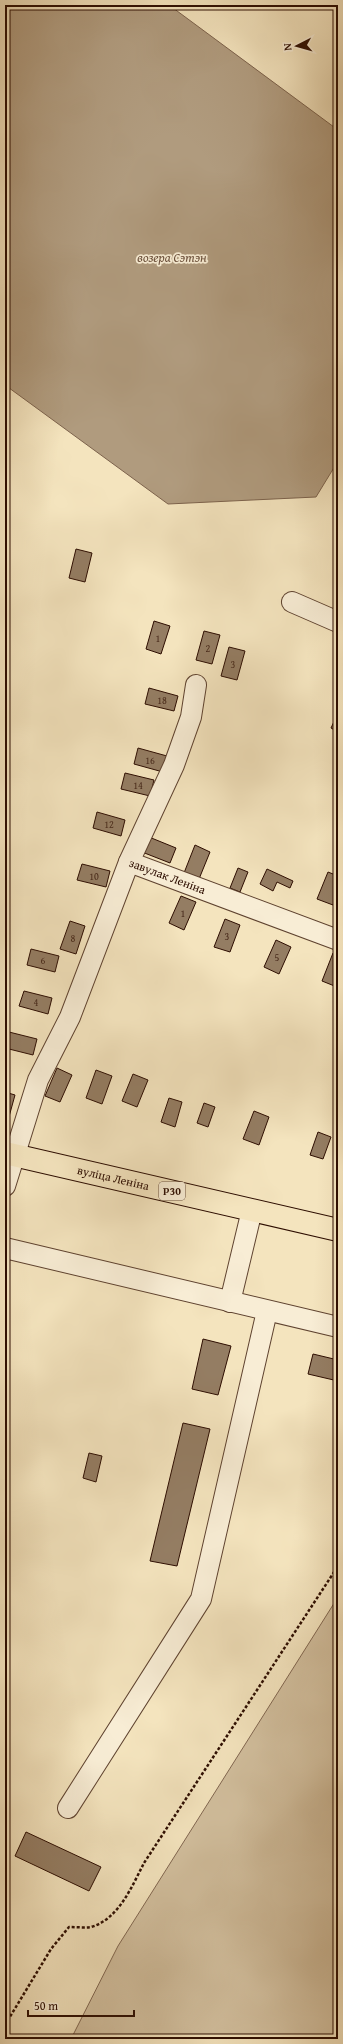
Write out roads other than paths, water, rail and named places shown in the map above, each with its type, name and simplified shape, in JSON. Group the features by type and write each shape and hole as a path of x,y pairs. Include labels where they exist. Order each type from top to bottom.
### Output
{"main road":[{"name":"вуліца Леніна","path":"10,1154 338,1230"}],"street":[{"path":"292,602 338,622"},
{"name":"завулак Леніна","path":"196,685 191,717 174,765 129,862 338,940"},
{"path":"5,1186 10,1154 38,1080 70,1017 129,862"},
{"path":"230,1302 252,1210"},
{"path":"5,1248 338,1328"},
{"path":"68,1808 201,1599 267,1311"}],"water":[{"name":"возера Сэтэн","path":"5,5 169,5 338,130 338,461 316,497 168,504 5,385"}]}
